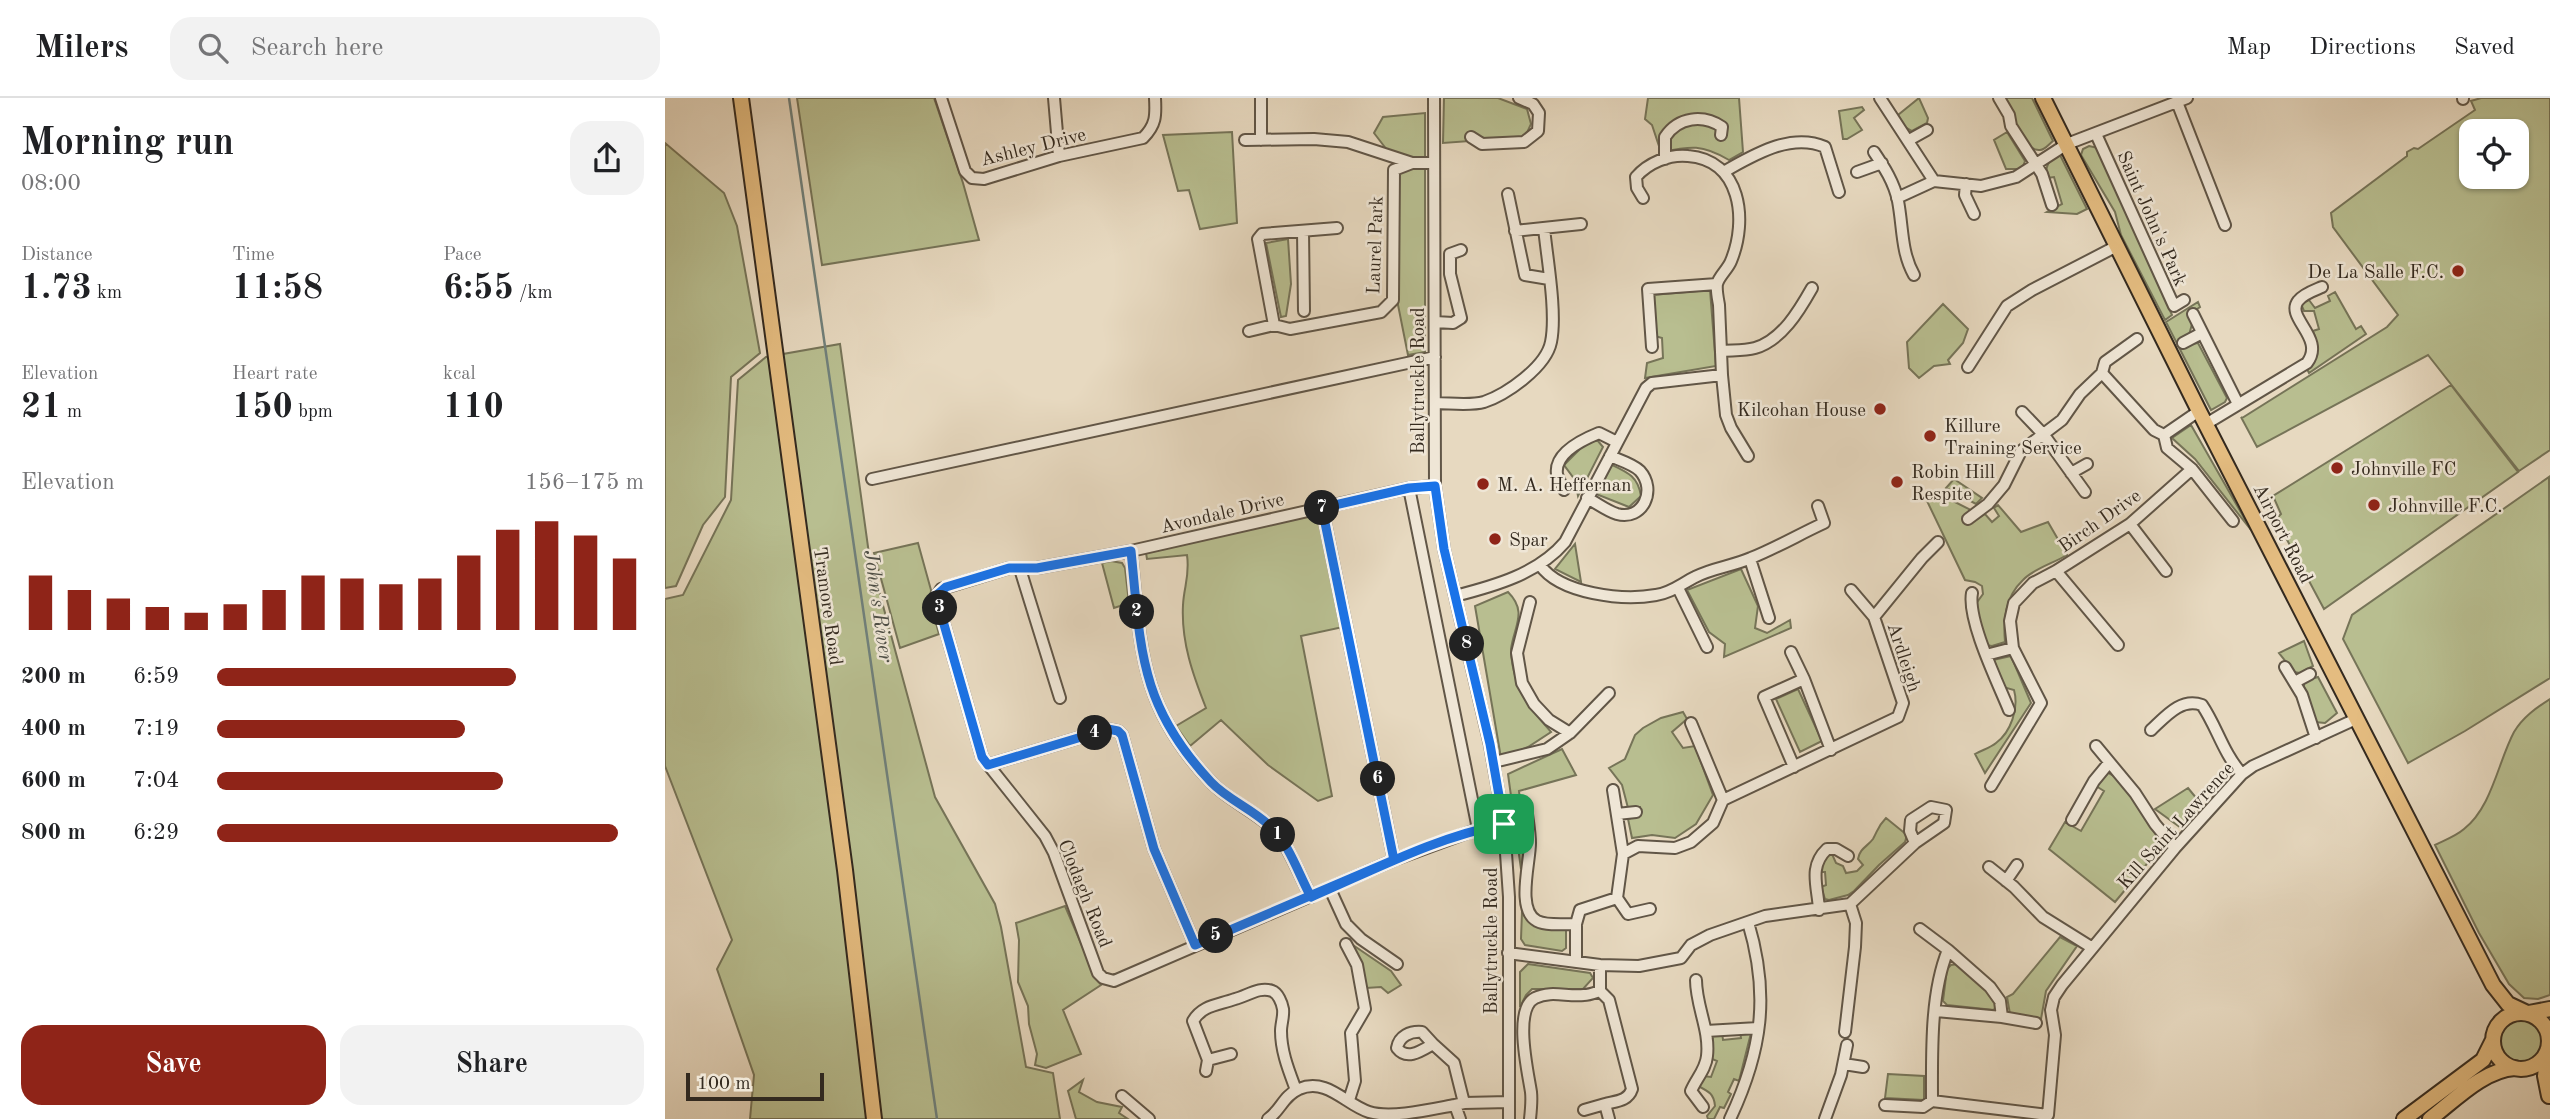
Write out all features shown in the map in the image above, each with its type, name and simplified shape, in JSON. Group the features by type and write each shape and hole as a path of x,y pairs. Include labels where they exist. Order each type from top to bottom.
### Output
{"main road":[{"name":"Tramore Road","path":"741,98 845,870 874,1119"},
{"name":"Airport Road","path":"2043,98 2202,417 2493,985 2508,1004 2527,1012"},
{"name":"Airport Road","path":"2493,985 2497,1002 2495,1033"},
{"path":"2405,1119 2483,1060 2495,1033 2507,1017 2550,1009"},
{"path":"2527,1012 2544,1024 2548,1031 2545,1076 2550,1097"},
{"path":"2495,1033 2496,1054 2505,1064 2533,1075 2550,1097"},
{"path":"2430,1119 2484,1079 2501,1070 2536,1065 2549,1047"}],"street":[{"name":"Ashley Drive","path":"941,98 965,171 972,178 984,179 1059,156 1143,138 1152,129 1156,114 1155,98"},
{"path":"1054,98 1059,156"},
{"path":"1261,98 1261,140"},
{"name":"Ballytruckle Road","path":"1434,98 1435,486 1441,538 1494,762 1504,824 1509,888 1509,1119"},
{"path":"1471,137 1482,144 1524,142 1532,136 1538,131 1539,113 1533,104 1519,98"},
{"path":"1879,98 1934,181 1898,198"},
{"path":"1999,98 2011,126 2042,174 2052,205"},
{"path":"2182,100 2225,225"},
{"name":"Saint John's Park","path":"1934,181 1980,186 2016,177 2067,144 2182,100"},
{"path":"1665,159 1665,137 1677,124 1706,119 1722,127 1721,135"},
{"path":"1909,140 1927,130"},
{"name":"Saint John's Park","path":"2096,134 2174,306 2185,300"},
{"path":"1245,140 1314,139 1347,142 1412,163 1434,163"},
{"path":"1725,171 1768,147 1815,143 1825,148 1839,191"},
{"path":"1874,152 1889,175 1898,198 1906,261 1914,275"},
{"path":"1643,198 1637,188 1636,177 1644,167 1686,155 1708,159 1725,171 1735,188 1738,209 1737,235 1731,261 1717,284 1726,415 1748,456"},
{"name":"Laurel Park","path":"1249,331 1275,325 1290,329 1381,312 1386,308 1393,300 1394,170 1412,163"},
{"path":"1857,172 1881,163"},
{"path":"1966,184 1965,195 1973,214"},
{"path":"1508,194 1525,275 1549,279"},
{"path":"1515,231 1581,224"},
{"name":"Laurel Park","path":"1275,325 1258,240 1262,234 1337,228"},
{"path":"1435,403 1481,403 1514,385 1542,360 1551,345 1552,336 1544,228"},
{"path":"1303,231 1304,311"},
{"path":"1968,367 2007,306 2117,246"},
{"path":"1435,322 1453,323 1461,318 1450,274 1450,254 1461,250"},
{"path":"1652,347 1648,289 1717,284"},
{"path":"2164,435 2238,404 2307,363 2312,356 2311,342 2296,312 2296,304 2300,298 2322,287"},
{"path":"1721,351 1754,348 1764,344 1799,311 1812,288"},
{"path":"2193,314 2238,404"},
{"path":"2183,343 2202,332"},
{"path":"1968,519 1989,503 2004,485 2021,451 2062,420 2080,394 2102,373 2105,362 2137,339"},
{"path":"871,479 1435,356"},
{"path":"2102,373 2154,430 2164,435 2168,448 2192,468 2233,521"},
{"path":"1455,596 1488,587 1540,565 1554,555 1565,542 1646,388 1652,383 1722,375"},
{"path":"2022,412 2044,435 2085,492"},
{"path":"1564,489 1557,473 1559,462 1569,451 1584,439 1599,433 1617,442"},
{"path":"1587,498 1615,514 1630,516 1642,509 1647,498 1647,483 1639,470 1610,456"},
{"path":"2071,473 2087,464"},
{"name":"Birch Drive","path":"2013,648 2010,621 2014,603 2033,583 2130,524 2192,468"},
{"name":"Avondale Drive","path":"938,594 946,587 1009,568 1020,569 1131,551 1409,488 1435,486"},
{"path":"1409,488 1478,829"},
{"path":"1540,565 1560,582 1605,595 1658,595 1678,588 1694,577 1750,559 1823,523 1818,506"},
{"path":"1322,508 1394,860"},
{"path":"2130,524 2166,570"},
{"name":"Ardleigh","path":"1874,617 1938,542"},
{"path":"1131,551 1140,646 1151,693 1161,715 1212,784 1274,829 1311,897"},
{"path":"1750,559 1769,618"},
{"path":"1020,569 1060,698"},
{"path":"2056,571 2118,645"},
{"path":"1678,588 1707,647"},
{"name":"Ardleigh","path":"1723,800 1898,717 1903,703 1874,617 1851,590"},
{"path":"1972,593 1970,604 1986,655 2009,710"},
{"name":"Clodagh Road","path":"938,594 937,600 982,757 1045,836 1054,853 1094,962 1103,978 1114,981 1195,945"},
{"path":"1530,602 1517,653 1523,683 1534,704 1549,720 1570,733"},
{"path":"1986,655 2013,648 2041,703 1991,786"},
{"path":"1791,652 1831,750"},
{"path":"2285,667 2305,701 2316,738"},
{"path":"2295,681 2310,674"},
{"path":"1794,767 1759,699 1804,679"},
{"path":"1494,762 1546,749 1570,733 1609,693"},
{"path":"2151,730 2177,706 2189,702 2202,705 2220,743 2242,774"},
{"name":"Kill Saint Lawrence","path":"2047,1117 2055,1035 2051,1010 2054,997 2091,947 2242,774 2253,766 2356,719"},
{"path":"1623,854 1638,846 1663,845 1675,848 1691,842 1713,823 1723,800 1693,728 1684,738"},
{"path":"988,765 1108,729 1118,731 1122,735 1154,849 1195,945 1394,860 1478,829 1504,824"},
{"path":"2096,746 2175,848"},
{"path":"2071,820 2094,781 2108,764"},
{"path":"1613,790 1623,854 1617,898 1629,914 1650,909"},
{"path":"1526,805 1530,843 1526,905 1530,914 1542,923 1576,924"},
{"path":"1617,814 1636,812"},
{"path":"1508,954 1600,965 1639,966 1681,958 1691,945 1726,929 1765,916 1850,904 1915,843"},
{"path":"1819,910 1813,871 1819,857 1827,849 1836,849 1848,856"},
{"path":"2006,881 2017,865"},
{"path":"1989,867 2043,916 2091,947"},
{"path":"1330,889 1346,924 1361,939 1397,964"},
{"path":"1576,962 1576,924 1580,910 1617,898"},
{"path":"1845,1032 1856,923 1850,904"},
{"path":"1730,1119 1755,1056 1762,1000 1757,952 1748,922"},
{"path":"1920,929 1990,988 2000,1001 2002,1017"},
{"path":"1346,944 1357,965 1365,1009 1351,1033 1355,1081 1349,1100"},
{"path":"1932,1101 1936,1011 1943,963 1948,950"},
{"path":"1584,1110 1624,1100 1630,1096 1632,1089 1609,1000 1600,991 1600,965"},
{"path":"1696,980 1696,995 1706,1031 1708,1055 1691,1091 1703,1107"},
{"path":"1231,1054 1207,1065 1193,1021 1197,1014 1215,1004 1235,1000 1255,991 1272,990 1277,993 1283,1010 1283,1051 1296,1090"},
{"path":"1530,1119 1531,1091 1524,1061 1524,1013 1528,1003 1536,997 1559,993 1582,995 1600,991"},
{"path":"1936,1011 2036,1023"},
{"path":"1706,1031 1758,1028"},
{"path":"1433,1044 1454,1063 1460,1119"},
{"path":"1825,1119 1844,1064 1847,1045"},
{"path":"1844,1064 1863,1067"},
{"path":"1274,1117 1281,1103 1296,1090 1307,1087 1319,1087 1369,1112 1405,1113 1460,1104 1509,1102"},
{"path":"1122,1096 1149,1119"},
{"path":"1885,1105 1923,1107 1932,1101 2047,1117"},
{"path":"1605,1104 1609,1119"}],"green space":[{"path":"797,98 934,98 979,240 822,265"},
{"path":"1444,98 1498,98 1527,109 1531,124 1525,137 1443,143"},
{"path":"1648,98 1739,98 1743,152 1729,160 1711,151 1696,148 1661,152 1652,125 1645,119"},
{"path":"1919,98 1928,118 1927,123 1912,131 1905,127 1898,115"},
{"path":"2003,98 2032,98 2053,141 2040,150 2028,145 2017,130"},
{"name":"De La Salle F.C.","path":"2481,98 2550,98 2550,450 2519,471 2428,355 2257,447 2241,417 2387,327 2398,315 2333,227 2331,213 2407,156 2407,152 2418,149 2459,121 2459,189 2529,189 2529,119 2462,119 2475,110 2471,101"},
{"path":"1862,107 1864,110 1854,118 1862,130 1843,139 1839,111"},
{"path":"1425,113 1425,352 1408,355 1398,305 1397,163 1374,133 1383,117"},
{"path":"1232,132 1237,223 1200,229 1189,190 1178,191 1163,135"},
{"path":"2007,132 2025,161 2022,169 2006,169 1994,140"},
{"path":"665,143 724,193 737,226 760,353 731,377 725,497 703,525 676,586 665,588"},
{"path":"2089,146 2098,148 2172,315 2165,320 2121,235 2115,212 2081,155 2083,149"},
{"path":"2060,155 2087,209 2077,214 2047,212 2062,204 2054,177 2047,178 2046,174 2050,161"},
{"path":"1288,239 1291,284 1286,316 1281,317 1266,243"},
{"path":"1710,290 1716,366 1645,378 1647,363 1663,358 1662,338 1655,336 1652,295"},
{"path":"2335,292 2356,329 2361,326 2366,334 2309,373 2307,369 2317,352 2313,331 2319,329 2314,311 2304,311 2301,304 2309,300 2315,308 2330,301 2328,296"},
{"path":"2198,302 2200,307 2188,315 2192,324 2189,335 2191,344 2198,343 2227,398 2211,410 2166,322"},
{"path":"1943,304 1968,329 1963,343 1948,360 1950,364 1934,366 1919,378 1909,368 1907,342"},
{"path":"840,344 869,554 935,797 995,904 1026,1067 1053,1073 1060,1119 750,1119 754,1075 717,969 732,940 665,766 665,599 683,595 731,500 738,380 766,357"},
{"name":"Johnville F.C.","path":"2451,385 2518,472 2324,609 2276,519 2281,514 2273,496"},
{"path":"2191,425 2251,530 2195,459 2172,438"},
{"path":"1589,440 1598,441 1603,447 1578,496 1575,480 1564,465"},
{"path":"1610,464 1626,472 1640,489 1641,496 1629,507 1596,494"},
{"path":"2549,477 2550,678 2408,763 2343,639 2352,615"},
{"path":"1954,479 1982,498 1976,504 1946,488"},
{"path":"1939,494 1969,509 1969,524 1985,514 1992,522 1999,516 1994,508 1998,505 2021,532 2048,522 2067,555 2027,576 2012,594 2004,625 2005,642 1986,645 1975,605 1983,594 1982,586 1965,580 1927,501"},
{"path":"1307,516 1317,518 1322,528 1343,627 1301,636 1332,796 1318,801 1268,765 1221,720 1190,746 1176,726 1206,708 1192,671 1184,632 1187,555 1147,559 1146,553"},
{"path":"918,543 939,634 900,648 874,553"},
{"path":"1575,544 1581,582 1555,569"},
{"path":"1102,563 1122,563 1125,568 1129,603 1114,608"},
{"path":"1741,569 1758,606 1755,628 1767,633 1790,620 1791,628 1724,657 1725,644 1709,632 1687,590"},
{"path":"1508,592 1519,613 1511,649 1516,678 1527,702 1551,732 1528,747 1501,758 1475,606"},
{"path":"2304,641 2313,666 2300,673 2294,672 2279,653"},
{"path":"2011,656 2031,703 1985,773 1975,754 1991,746 2006,733 2015,704 2014,690 2003,687 1993,660"},
{"path":"2318,677 2337,713 2325,723 2315,722 2304,687 2304,681"},
{"path":"1798,689 1822,741 1800,752 1776,699"},
{"path":"2550,699 2550,995 2538,999 2524,998 2509,984 2479,933 2435,845 2457,834 2474,820 2488,797 2514,732 2526,717"},
{"path":"1683,712 1687,719 1672,732 1683,748 1695,746 1713,795 1696,824 1675,838 1652,835 1632,838 1628,819 1641,815 1640,807 1628,808 1622,785 1609,768 1625,759 1635,735 1643,728 1661,718"},
{"path":"1562,749 1576,775 1519,791 1525,843 1521,869 1508,774"},
{"path":"2107,772 2130,793 2161,847 2115,902 2049,849 2065,822 2081,831 2104,791 2096,786"},
{"path":"2188,788 2202,805 2181,828 2155,809"},
{"path":"1886,818 1907,835 1905,842 1854,891 1848,895 1825,899 1821,887 1826,885 1825,872 1819,872 1824,855 1832,854 1836,863 1843,866 1846,873 1857,871 1863,865 1858,859 1860,852 1873,839"},
{"path":"1065,906 1101,985 1063,1010 1081,1054 1046,1068 1035,1065 1037,1054 1029,1024 1028,1006 1018,982 1019,940 1016,923"},
{"path":"1522,911 1528,919 1566,928 1566,948 1562,951 1525,945 1521,939"},
{"path":"2060,937 2077,946 2046,991 2041,1019 2010,1014 2007,997 2013,994"},
{"path":"1350,943 1391,971 1401,985 1388,993 1381,987 1366,988"},
{"path":"1528,964 1590,973 1593,978 1583,989 1532,989 1520,1007 1520,972"},
{"path":"1958,964 1993,996 1996,1006 1994,1010 1947,1005 1943,1001 1947,969"},
{"path":"2521,1019 2536,1026 2543,1041 2536,1056 2521,1063 2506,1056 2499,1041 2506,1026"},
{"path":"1740,1031 1751,1033 1739,1081 1734,1079 1724,1108 1720,1107 1714,1119 1708,1119 1707,1116 1715,1106 1712,1095 1696,1085 1703,1076 1711,1077 1717,1061 1710,1058 1713,1035 1722,1032 1723,1040 1741,1038"},
{"path":"1888,1074 1924,1076 1924,1100 1885,1098"},
{"path":"1083,1080 1079,1092 1097,1102 1122,1107 1119,1113 1128,1119 1076,1119 1068,1091"}],"waterway":[{"name":"John's River","path":"789,98 937,1119"}],"place":[{"name":"De La Salle F.C.","path":"2458,271"},
{"name":"Kilcohan House","path":"1880,409"},
{"name":"Killure Training Service","path":"1930,436"},
{"name":"Johnville FC","path":"2337,468"},
{"name":"Robin Hill Respite","path":"1897,482"},
{"name":"M. A. Heffernan","path":"1483,484"},
{"name":"Johnville F.C.","path":"2374,505"},
{"name":"Spar","path":"1495,539"}],"route":[{"path":"1504,824 1478,829 1394,860 1311,897 1280,838 1274,829 1212,784 1161,715 1151,693 1140,646 1131,551 1037,568 1009,568 946,587 938,594 937,600 982,757 988,765 1108,729 1114,729 1122,735 1154,849 1195,945 1330,889 1394,860 1322,508 1409,488 1435,486 1444,549 1494,762 1504,824"}]}
